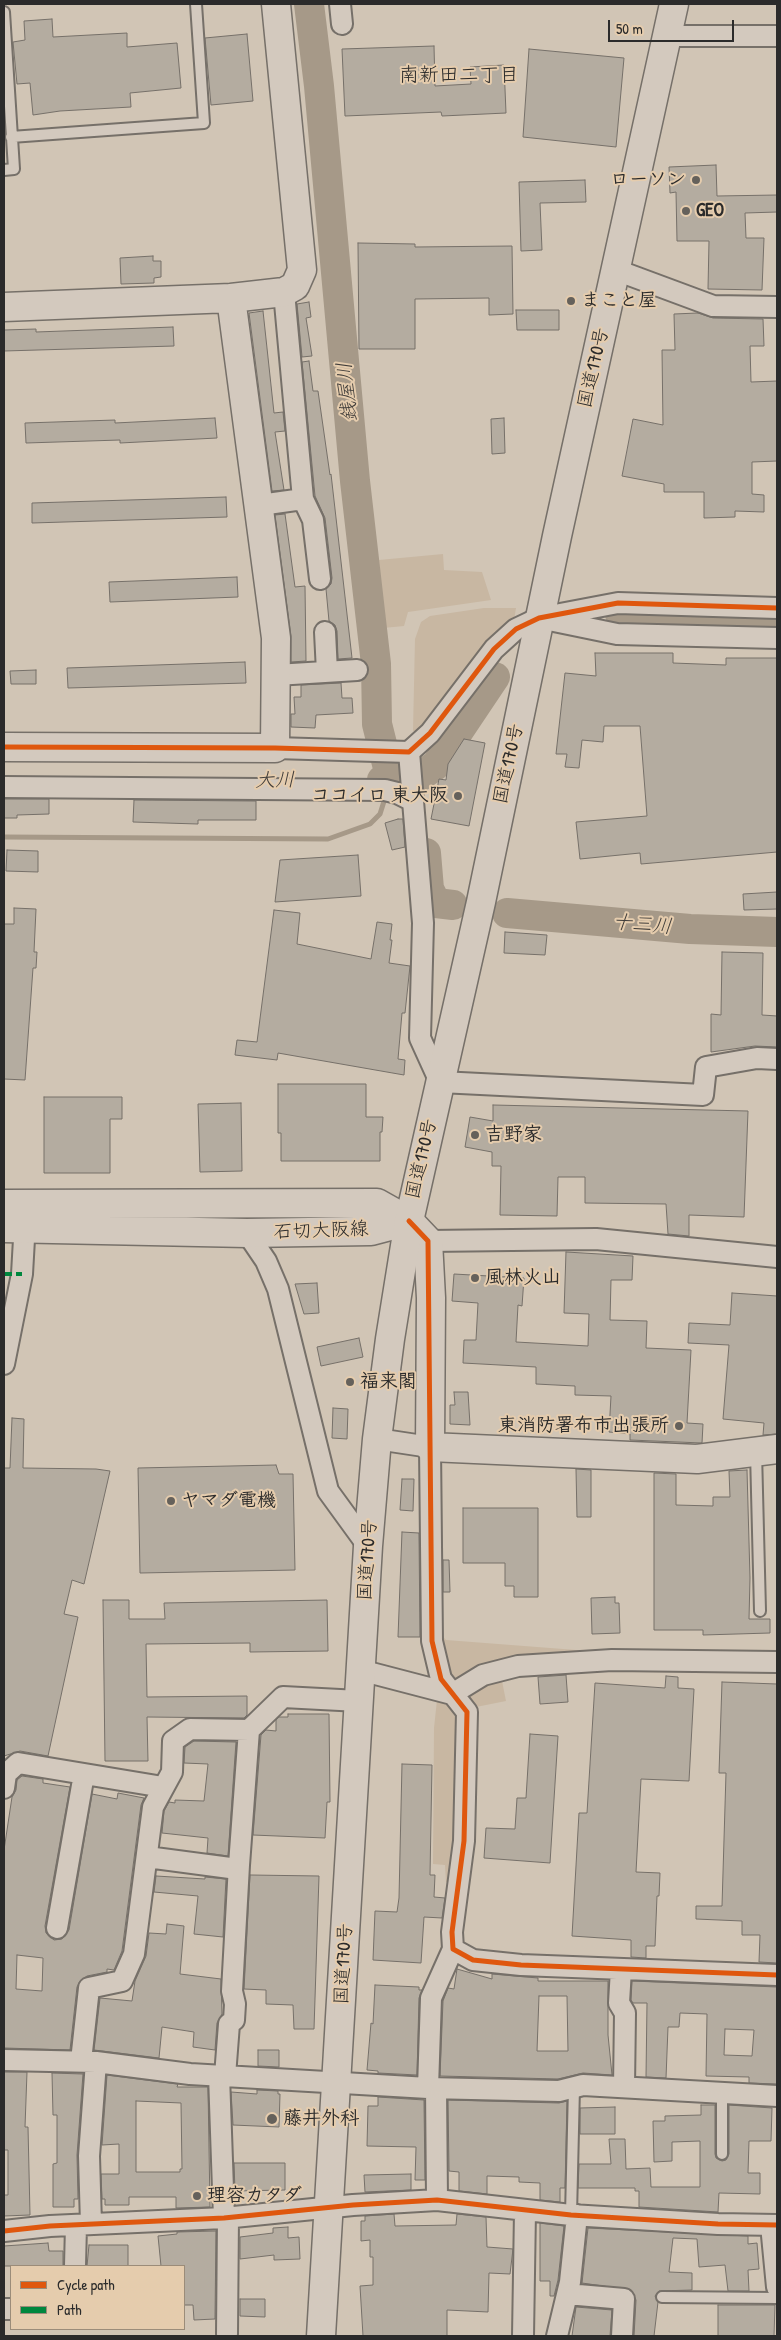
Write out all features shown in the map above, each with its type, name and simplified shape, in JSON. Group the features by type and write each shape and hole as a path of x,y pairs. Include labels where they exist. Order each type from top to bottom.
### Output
{"main road":[{"path":"4,307 232,298 284,292 295,286 302,270 276,4"},
{"name":"国道170号","path":"321,2336 368,1546 377,1438 408,1221 481,902 539,618 674,4"},
{"path":"4,747 275,748 276,638 232,298"},
{"name":"石切大阪線","path":"14,1234 96,1216 376,1203 408,1221"},
{"name":"石切大阪線","path":"4,1204 247,1233 371,1232 408,1221"},
{"path":"408,1221 428,1241 430,1447 697,1459 767,1451"}],"street":[{"path":"340,4 342,24"},
{"path":"667,36 777,36"},
{"path":"616,270 713,306 777,307"},
{"path":"284,292 303,500 313,520 320,579"},
{"path":"260,505 303,500"},
{"path":"275,748 377,751 406,754 430,734 494,649 516,629 539,618 618,603 777,608"},
{"path":"539,618 617,634 777,638"},
{"path":"325,632 327,672"},
{"path":"276,674 357,670"},
{"path":"406,754 423,923 420,1038 440,1082 703,1094 706,1067 757,1058 777,1059"},
{"path":"4,787 385,790 411,796"},
{"path":"4,1192 33,1193 96,1216"},
{"path":"247,1233 266,1262 278,1289 328,1491 368,1546"},
{"path":"4,1242 14,1234 22,1274 4,1364"},
{"path":"428,1241 596,1239 777,1257"},
{"path":"377,1438 430,1447 432,1641 441,1679 467,1712 464,1841 452,1932 454,1949 432,1998 432,2088 437,2200"},
{"path":"360,1670 452,1694 483,1675 518,1666 612,1660 777,1662"},
{"path":"227,2334 222,2076 229,2024 234,2020 235,2004 232,1992 249,1730 283,1698 359,1700"},
{"path":"75,2265 87,2221 89,1988 122,1980 134,1954 153,1807 172,1772 173,1741 190,1730 249,1730"},
{"path":"4,1788 6,1774 18,1763 163,1787"},
{"path":"58,1928 84,1774"},
{"path":"147,1857 230,1868 239,1865"},
{"path":"454,1949 473,1960 521,1965 777,1974"},
{"path":"620,1969 619,2003 625,2013 624,2087"},
{"path":"4,2060 89,2062 222,2076 432,2088 559,2091 584,2085 777,2096"},
{"path":"4,2232 87,2221 226,2218 330,2207 437,2200 525,2211 573,2211 774,2225 777,2287"},
{"path":"523,2336 525,2211"},
{"path":"557,2336 567,2294 573,2211"},
{"path":"567,2294 624,2299 622,2336"}],"lane":[{"path":"11,137 204,123 196,4"},
{"path":"4,12 14,169 4,170"},
{"path":"760,1611 767,1451"},
{"path":"573,2211 574,2087"},
{"path":"722,2093 722,2154"},
{"path":"662,2297 777,2298"}],"shaded area":[{"path":"443,554 444,570 482,572 491,600 408,612 404,626 383,628 379,560"},
{"path":"484,608 516,608 514,620 493,634 419,731 413,731 415,639 421,622 430,616"},
{"path":"439,1632 446,1640 602,1652 451,1685"},
{"path":"501,1676 506,1701 471,1708 468,1691"},
{"path":"437,1700 452,1703 461,1712 452,1882 446,1882 445,1865 433,1864 434,1728"}],"building":[{"path":"52,19 53,37 127,33 127,47 177,43 181,88 130,93 131,107 60,111 33,115 30,83 17,84 13,42 25,40 24,21"},
{"path":"247,34 253,101 211,105 205,38"},
{"path":"434,46 435,86 471,84 470,67 504,65 506,113 442,116 441,112 345,116 342,49"},
{"path":"529,49 624,58 616,147 523,137"},
{"path":"716,165 717,196 777,195 777,212 745,213 746,238 764,238 762,290 708,289 709,241 677,241 676,192 670,193 669,167"},
{"path":"585,180 586,202 540,203 542,250 521,251 519,182"},
{"path":"358,243 415,244 415,247 512,246 513,314 489,315 489,298 415,299 415,349 359,349"},
{"path":"153,256 153,261 161,261 161,277 154,278 154,283 121,284 120,258"},
{"path":"309,302 311,317 306,318 312,356 302,357 297,304"},
{"path":"516,310 559,310 559,330 517,330"},
{"path":"263,311 274,413 283,412 285,431 275,432 284,490 272,491 249,313"},
{"path":"698,313 713,318 763,319 764,346 750,346 751,382 777,381 777,461 752,462 752,494 764,495 764,512 735,511 735,517 704,518 704,492 664,492 664,484 622,476 633,419 663,425 662,350 675,350 674,314"},
{"path":"173,327 174,346 4,351 4,330 36,329 36,332"},
{"path":"309,361 313,391 318,391 331,474 352,658 338,659 337,631 335,625 329,621 326,589 331,584 332,578 325,518 315,496 302,362"},
{"path":"215,418 217,438 120,443 120,440 26,443 25,423 115,420 115,423"},
{"path":"504,418 505,453 492,454 491,419"},
{"path":"226,497 227,517 32,523 32,503"},
{"path":"285,514 295,587 305,586 306,661 291,662 291,636 275,515"},
{"path":"237,577 238,597 110,602 109,582"},
{"path":"595,653 673,653 673,663 726,665 726,658 777,658 777,852 641,864 640,853 580,859 576,822 647,816 640,726 604,726 603,742 582,740 579,768 565,767 567,754 556,754 565,673 596,676"},
{"path":"245,662 246,683 68,688 67,668"},
{"path":"36,670 36,684 11,684 10,671"},
{"path":"341,683 342,698 352,698 353,713 316,715 315,728 291,727 291,714 295,714 294,697 301,697 301,685"},
{"path":"464,739 485,743 469,826 431,819 439,779 446,780 448,764"},
{"path":"4,799 49,799 49,814 17,815 17,818 4,818"},
{"path":"134,800 256,801 256,820 198,820 198,824 133,822"},
{"path":"403,819 405,847 392,850 385,823"},
{"path":"7,850 38,851 38,872 6,871"},
{"path":"358,855 361,896 275,902 280,860"},
{"path":"777,892 777,909 744,910 743,894"},
{"path":"14,908 36,909 34,952 37,952 36,968 33,968 25,1080 4,1079 4,924 14,924"},
{"path":"274,910 300,913 297,944 371,959 377,922 392,924 389,963 410,966 405,1013 402,1013 398,1059 405,1060 404,1075 278,1053 277,1060 235,1055 237,1040 257,1042"},
{"path":"505,932 547,935 545,955 504,953"},
{"path":"722,952 763,953 762,1015 777,1016 777,1047 755,1046 711,1052 711,1014 721,1015"},
{"path":"278,1084 366,1084 366,1117 383,1117 382,1132 380,1132 380,1161 281,1161 281,1133 278,1133"},
{"path":"44,1097 122,1097 122,1119 110,1119 110,1173 44,1173"},
{"path":"241,1103 242,1171 200,1172 198,1104"},
{"path":"493,1105 748,1111 744,1217 689,1215 689,1236 668,1234 666,1204 585,1203 585,1177 558,1177 557,1216 500,1215 501,1166 492,1166 492,1152 465,1147 470,1117 493,1121"},
{"path":"566,1252 633,1256 632,1280 611,1280 610,1320 647,1321 646,1348 691,1350 687,1423 703,1424 702,1443 630,1440 630,1434 609,1432 611,1396 575,1395 575,1386 536,1384 536,1367 463,1363 464,1340 476,1340 478,1303 452,1301 454,1274 524,1278 522,1306 518,1305 516,1342 588,1346 589,1314 564,1313"},
{"path":"317,1283 319,1313 304,1314 295,1284"},
{"path":"732,1293 777,1296 777,1434 763,1435 764,1423 723,1419 729,1345 688,1343 689,1323 730,1325"},
{"path":"359,1338 363,1357 321,1366 317,1347"},
{"path":"454,1392 468,1392 470,1425 450,1424 450,1405 455,1405"},
{"path":"333,1408 348,1409 347,1439 332,1438"},
{"path":"12,1418 24,1419 23,1468 96,1469 110,1471 84,1584 72,1580 64,1614 78,1617 48,1756 20,1751 4,1756 4,1468 10,1468"},
{"path":"276,1465 279,1474 293,1474 295,1570 140,1573 138,1468"},
{"path":"576,1469 591,1470 591,1517 577,1517"},
{"path":"747,1470 750,1578 749,1619 770,1619 770,1633 703,1635 703,1630 654,1630 654,1473 676,1474 676,1505 713,1506 713,1497 730,1497 729,1471"},
{"path":"402,1479 414,1479 413,1511 400,1510"},
{"path":"463,1508 538,1508 538,1597 514,1597 514,1586 505,1586 505,1563 463,1563"},
{"path":"402,1532 419,1533 420,1637 398,1637"},
{"path":"443,1560 449,1560 450,1592 443,1592"},
{"path":"615,1597 615,1603 619,1603 620,1633 592,1634 591,1598"},
{"path":"103,1600 129,1600 129,1619 165,1619 164,1603 327,1600 328,1651 250,1652 250,1643 146,1644 147,1697 247,1696 247,1715 244,1718 147,1717 148,1761 105,1761"},
{"path":"566,1675 568,1702 540,1704 538,1677"},
{"path":"666,1676 678,1677 678,1688 694,1689 689,1781 641,1779 636,1872 660,1873 659,1896 657,1896 655,1946 646,1946 646,1958 631,1957 631,1940 572,1936 579,1813 587,1813 595,1683 665,1688"},
{"path":"722,1682 777,1684 777,1963 759,1962 760,1935 742,1935 742,1921 696,1919 696,1906 722,1906 726,1773 719,1773"},
{"path":"288,1714 329,1714 330,1802 327,1802 325,1838 253,1835 261,1735 266,1730 276,1731 276,1720 279,1717 288,1717"},
{"path":"530,1734 558,1736 550,1863 484,1858 486,1828 515,1829 517,1798 526,1798"},
{"path":"194,1741 236,1742 228,1856 207,1853 208,1838 162,1833 164,1811 169,1802 175,1803 175,1800 204,1801 208,1764 184,1763 185,1747"},
{"path":"402,1764 432,1765 430,1875 435,1875 434,1897 445,1898 442,1918 424,1917 421,1963 373,1960 375,1911 397,1912 399,1898"},
{"path":"22,1776 43,1779 43,1783 70,1787 45,1926 46,1933 54,1940 62,1939 69,1930 92,1794 117,1799 118,1793 144,1798 141,1805 122,1951 114,1970 107,1969 107,1972 87,1976 80,1981 77,1987 70,2050 4,2048 4,1850 12,1797 16,1790 17,1780","holes":["17,1955 43,1958 42,1991 16,1989"]},
{"path":"250,1875 319,1876 314,2029 294,2029 293,2005 266,2004 266,1990 244,1989"},
{"path":"156,1876 226,1879 223,1937 194,1934 198,1896 154,1892"},
{"path":"167,1924 184,1926 180,1974 221,1979 222,2014 217,2023 215,2050 193,2047 194,2032 162,2027 159,2058 94,2050 100,1998 132,2001 135,1981 146,1956 149,1933 166,1934"},
{"path":"457,1969 492,1979 492,1974 538,1978 538,1981 608,1981 608,2035 612,2075 583,2073 558,2079 440,2076 443,2001 448,1988 454,1989","holes":["539,1996 567,1996 568,2051 537,2051"]},
{"path":"632,1981 777,1987 777,2084 749,2083 749,2077 706,2076 707,2014 680,2013 679,2027 668,2027 666,2078 646,2077 647,2003 633,2003 631,2000","holes":["725,2029 754,2030 752,2056 724,2055"]},
{"path":"375,1985 419,1987 419,1990 422,1990 419,1998 417,2075 378,2073 378,2071 367,2070 371,2023 373,2024"},
{"path":"258,2050 279,2050 279,2067 258,2066"},
{"path":"4,2072 27,2072 25,2127 28,2127 30,2215 4,2216 4,2195 8,2195 8,2150 4,2150"},
{"path":"52,2073 83,2074 77,2155 78,2199 74,2199 74,2207 53,2207 53,2164 57,2163 57,2115 53,2115"},
{"path":"107,2075 178,2084 177,2087 208,2087 210,2207 176,2208 176,2197 129,2197 129,2205 105,2205 105,2199 102,2199 101,2174 119,2174 119,2144 102,2145","holes":["136,2101 181,2103 182,2169 180,2169 180,2172 136,2172"]},
{"path":"257,2090 278,2091 278,2094 280,2094 279,2127 233,2125 231,2092 257,2094"},
{"path":"378,2097 424,2100 425,2180 415,2180 416,2147 367,2146 368,2106 378,2106"},
{"path":"448,2100 559,2103 567,2101 565,2188 560,2188 560,2202 540,2200 540,2183 519,2182 519,2177 487,2176 487,2194 459,2191 459,2172 449,2171"},
{"path":"701,2105 715,2105 715,2154 716,2158 722,2161 726,2160 729,2154 729,2105 772,2108 771,2141 749,2141 748,2173 760,2173 760,2194 719,2193 718,2212 639,2207 639,2191 635,2191 635,2188 578,2188 579,2164 611,2164 609,2139 625,2139 626,2169 650,2168 651,2187 700,2187 700,2141 672,2142 672,2161 654,2162 653,2121 665,2121 665,2116 701,2115"},
{"path":"615,2107 615,2134 580,2134 580,2108"},
{"path":"234,2163 285,2163 285,2190 235,2191"},
{"path":"411,2174 411,2190 365,2192 364,2175"},
{"path":"394,2214 395,2226 456,2225 457,2214 486,2217 487,2247 513,2249 510,2274 489,2273 488,2312 447,2310 447,2336 363,2336 360,2286 373,2285 373,2257 370,2257 370,2240 361,2241 361,2221 365,2221 365,2216"},
{"path":"540,2223 564,2226 558,2280 554,2296 550,2296 550,2281 540,2281"},
{"path":"288,2227 288,2238 299,2237 300,2259 274,2260 274,2255 240,2259 240,2237 273,2233 273,2228"},
{"path":"588,2228 748,2236 748,2244 757,2243 759,2269 748,2270 749,2291 728,2291 725,2265 699,2267 697,2239 673,2238 669,2272 692,2273 692,2290 659,2291 655,2296 658,2302 654,2336 634,2336 636,2300 631,2290 582,2283"},
{"path":"216,2231 215,2319 194,2320 193,2305 185,2305 185,2265 161,2265 158,2236 177,2234 177,2232"},
{"path":"48,2243 49,2251 63,2251 63,2265 4,2266 4,2246"},
{"path":"89,2245 128,2245 128,2265 87,2265"},
{"path":"240,2299 265,2299 265,2317 240,2316"},
{"path":"718,2305 775,2305 774,2336 718,2336"},
{"path":"576,2307 612,2310 610,2336 572,2336"}],"waterway":[{"name":"銭屋川","path":"309,4 319,86 355,481 376,664 377,724 391,780"},
{"name":"大川","path":"620,614 777,620"},
{"name":"大川","path":"382,780 418,778 436,765 495,677"},
{"path":"4,837 328,839 370,824 380,814 386,795"},
{"name":"十三川","path":"426,853 429,889 436,903 453,905"},
{"name":"十三川","path":"507,913 690,929 777,932"}],"marked path":[{"path":"4,1274 22,1274"}],"cycle path":[{"path":"4,747 275,748 409,752 430,733 494,649 516,629 539,618 618,603 777,608"},
{"path":"409,1221 428,1241 432,1641 441,1679 467,1712 464,1841 452,1932 453,1949 473,1960 521,1965 777,1975"},
{"path":"4,2231 50,2226 224,2218 353,2205 437,2200 571,2215 718,2224 777,2225"}],"place":[{"name":"ローソン","path":"696,180"},
{"name":"GEO","path":"686,211"},
{"name":"まこと屋","path":"571,301"},
{"name":"ココイロ 東大阪","path":"458,796"},
{"name":"吉野家","path":"475,1135"},
{"name":"風林火山","path":"475,1278"},
{"name":"福来閣","path":"350,1382"},
{"name":"東消防署布市出張所","path":"679,1426"},
{"name":"ヤマダ電機","path":"171,1501"},
{"name":"藤井外科","path":"272,2119"},
{"name":"理容カタダ","path":"197,2196"}],"district":[{"name":"南新田二丁目","path":"459,76"}]}
